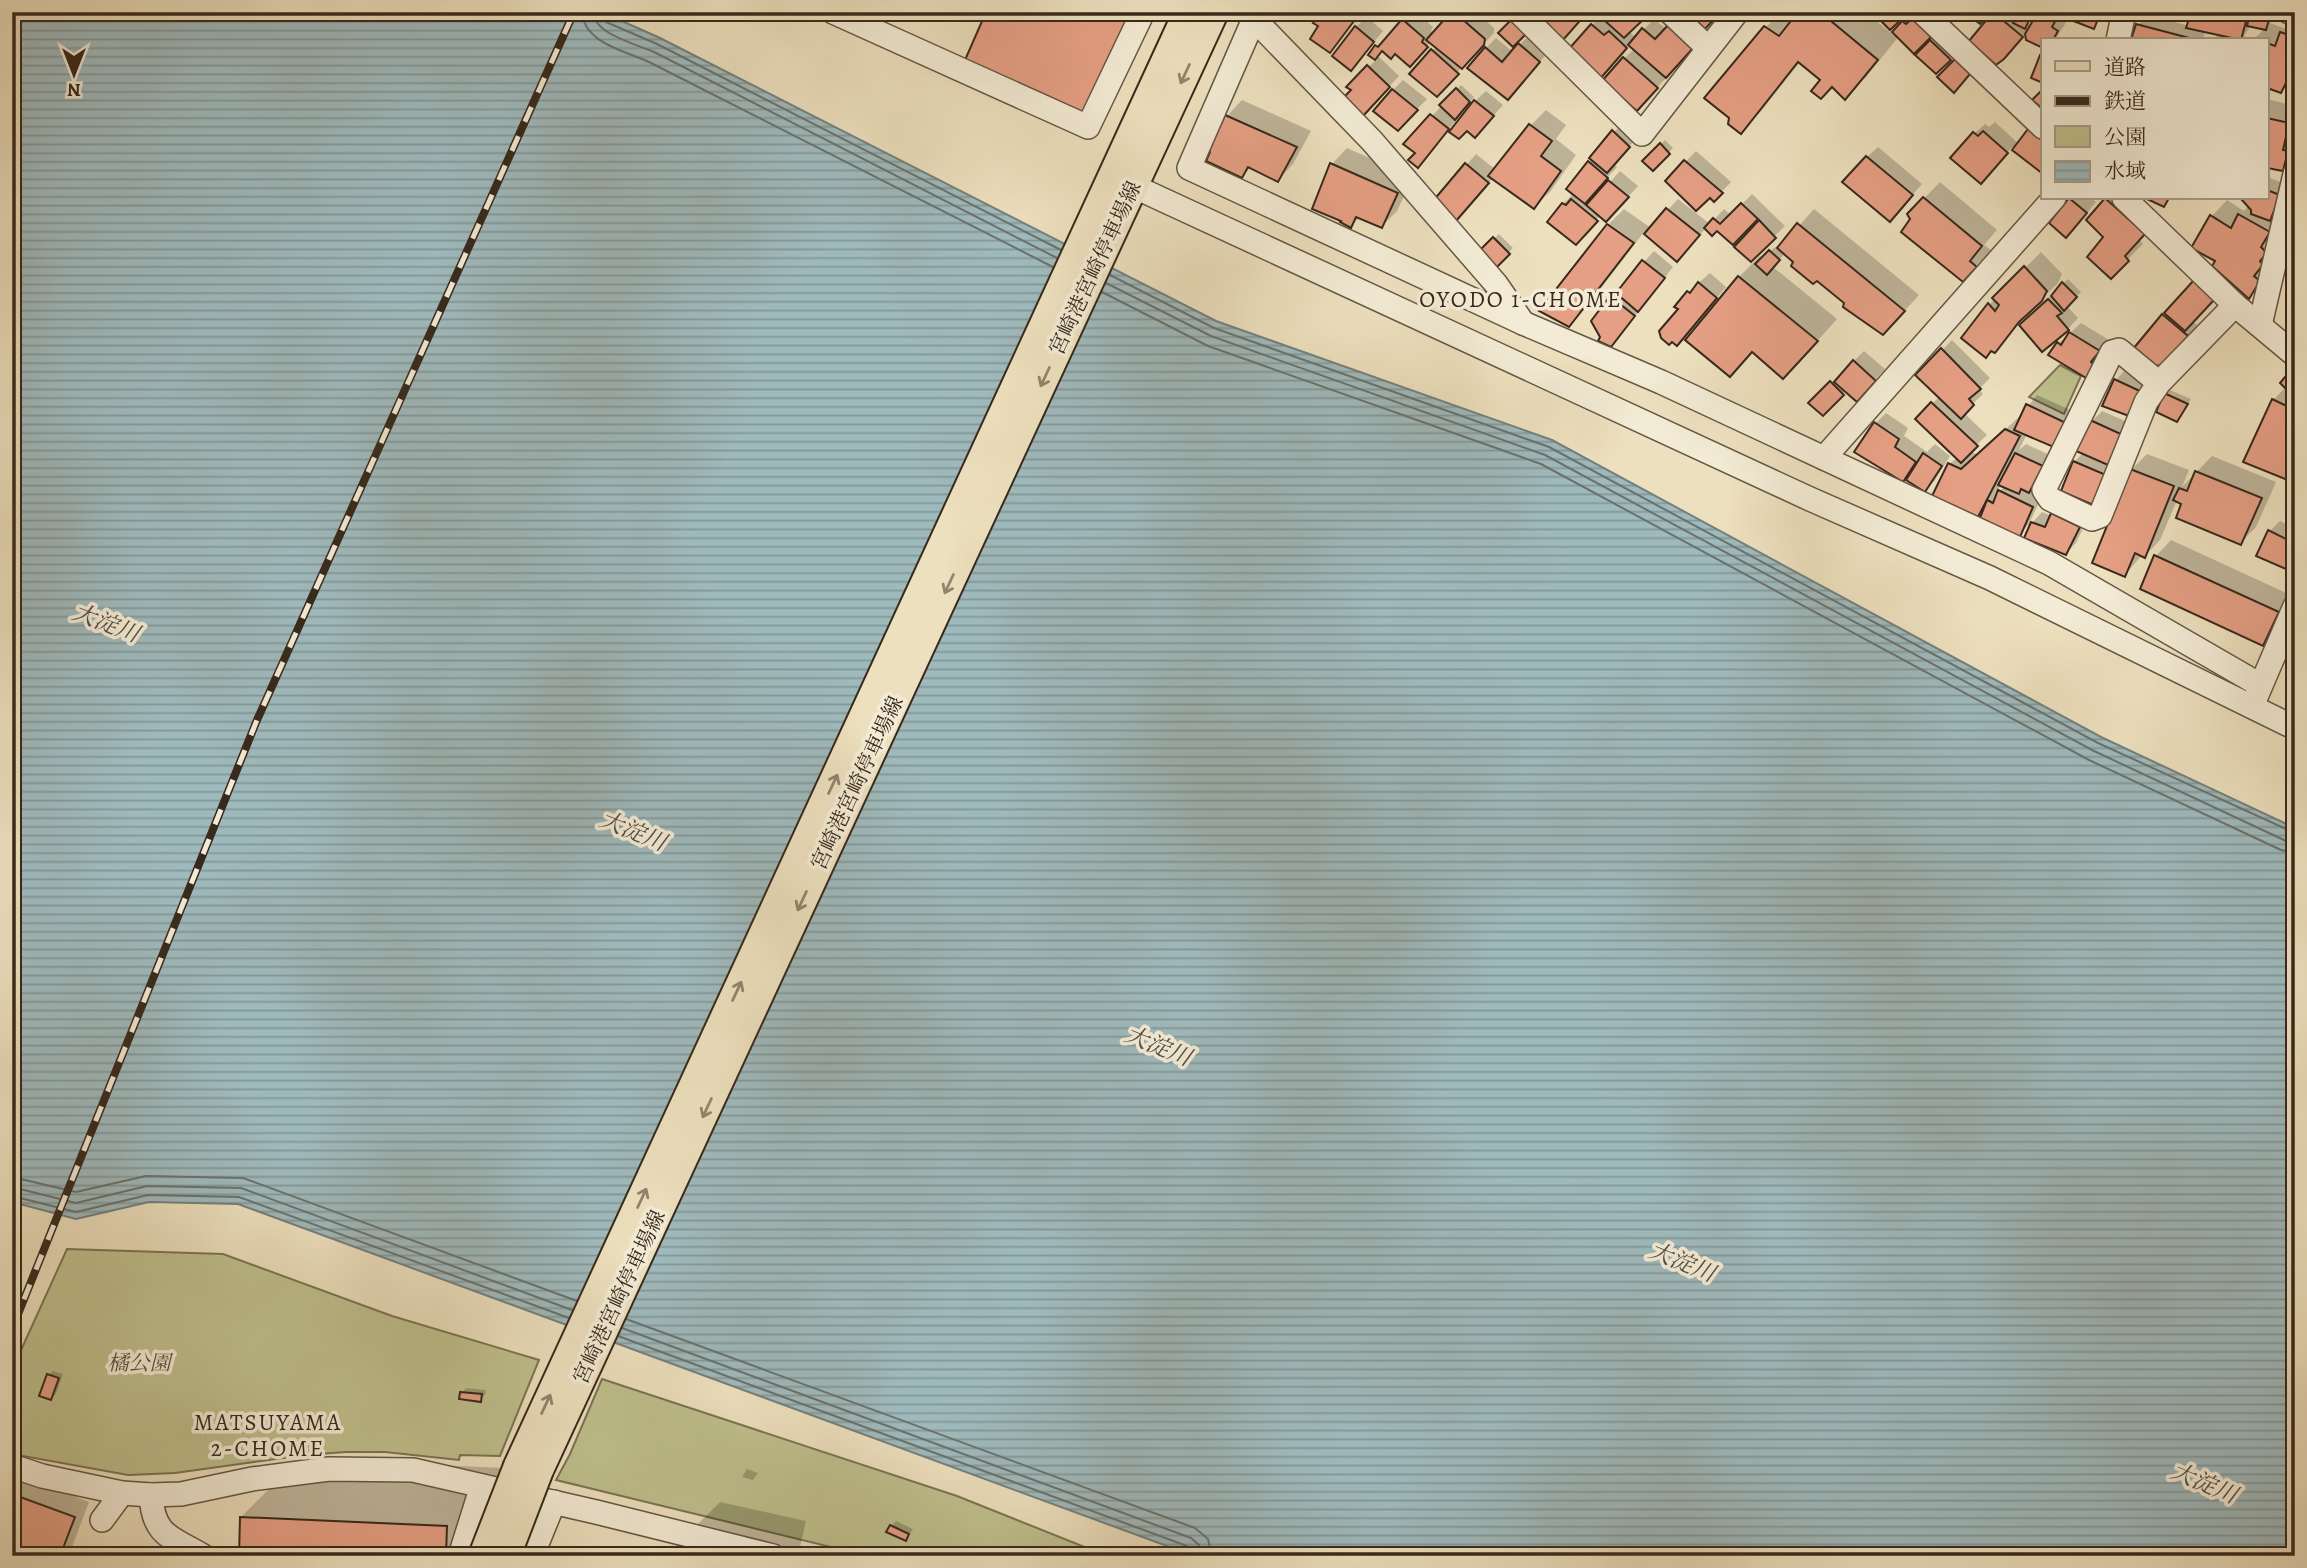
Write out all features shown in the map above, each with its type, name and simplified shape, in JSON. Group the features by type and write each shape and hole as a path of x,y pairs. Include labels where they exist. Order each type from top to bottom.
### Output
{"main road":[{"name":"宮崎港宮崎停車場線","path":"506,1556 539,1470 1121,195 1188,12"},
{"name":"宮崎港宮崎停車場線","path":"483,1556 518,1466 1121,195 1214,12"}],"street":[{"path":"833,12 1088,127 1143,12"},
{"path":"1519,12 1643,134 1737,12"},
{"path":"1670,12 1709,48"},
{"path":"1922,12 2041,125"},
{"path":"2118,38 2124,12"},
{"path":"2288,12 2295,13"},
{"path":"1523,323 1496,284 1373,141 1256,16 1189,168 1523,323 1661,382 2049,564 2256,696 2295,727"},
{"path":"2260,325 2295,174"},
{"path":"1121,195 2256,696"},
{"path":"1824,458 2052,200"},
{"path":"2126,200 2235,305 2295,355"},
{"path":"2159,383 2119,350 2112,352 2044,491 2050,499 2092,519 2100,516 2146,402 2159,383 2235,305"},
{"path":"2256,696 2295,606"},
{"path":"12,1466 42,1476 122,1493 151,1494 181,1494 252,1479 329,1469 413,1471 771,1555"},
{"path":"460,1556 482,1486"},
{"path":"102,1520 122,1493"},
{"path":"151,1494 152,1511 159,1530 203,1556"},
{"path":"532,1556 554,1502"}],"green space":[{"path":"2060,365 2081,376 2064,414 2029,397"},
{"name":"橘公園","path":"67,1249 223,1254 392,1316 539,1360 500,1456 460,1455 459,1460 385,1452 346,1452 175,1473 128,1475 12,1454 12,1370"},
{"path":"602,1379 957,1496 1107,1556 868,1556 556,1480"}],"water":[{"name":"大淀川","path":"12,12 602,12 660,38 1216,321 1552,440 2101,737 2295,828 2295,1556 1194,1556 238,1204 149,1202 76,1219 12,1202"}],"building":[{"path":"986,12 1137,12 1087,117 965,60"},
{"path":"1321,12 1360,13 1330,53 1310,39 1318,26 1313,23"},
{"path":"1451,12 1485,39 1484,45 1462,69 1426,40"},
{"path":"1543,12 1586,14 1563,40 1540,18"},
{"path":"1595,12 1641,12 1646,17 1624,38"},
{"path":"1684,12 1721,12 1703,31"},
{"path":"1798,12 1820,12 1878,60 1845,100 1832,87 1821,99 1811,91 1820,80 1798,62 1741,134 1728,124 1729,118 1704,98 1764,26 1779,36"},
{"path":"1872,12 1901,12 1905,16 1890,30"},
{"path":"1964,12 1991,12 1980,24"},
{"path":"1993,12 2023,37 1996,65 1969,41"},
{"path":"2018,12 2033,12 2025,29 2013,23"},
{"path":"2038,12 2048,12 2057,18 2052,27 2058,31 2054,38 2041,38 2041,47 2026,40 2025,34"},
{"path":"2050,12 2101,12 2094,29"},
{"path":"2191,12 2248,14 2242,38 2186,28"},
{"path":"2250,12 2271,13 2266,30 2247,26"},
{"path":"1913,18 1931,37 1914,54 1892,32 1902,21 1906,24"},
{"path":"1402,19 1424,38 1422,42 1428,47 1410,67 1395,54 1391,59 1382,51 1375,60 1368,55 1375,45 1378,47"},
{"path":"1512,19 1526,34 1513,47 1498,33"},
{"path":"1670,23 1695,46 1666,78 1628,45 1642,28 1655,39"},
{"path":"1591,24 1604,35 1609,31 1627,48 1600,79 1568,50"},
{"path":"2136,24 2189,38 2132,38"},
{"path":"1355,26 1374,42 1351,71 1332,56"},
{"path":"2280,32 2295,37 2295,73 2291,73 2281,93 2268,88 2268,43 2275,46"},
{"path":"1930,40 1951,60 1936,74 1915,55"},
{"path":"1518,43 1540,62 1508,100 1467,68 1485,47 1502,62"},
{"path":"1431,49 1459,74 1437,97 1409,74"},
{"path":"2040,55 2041,55 2041,82 2031,78"},
{"path":"1623,57 1658,88 1637,111 1602,81"},
{"path":"1955,59 1970,74 1954,93 1937,77"},
{"path":"1367,65 1390,87 1363,116 1343,98 1351,90 1346,87"},
{"path":"1456,88 1470,102 1455,120 1439,105"},
{"path":"1392,89 1418,110 1398,131 1373,111"},
{"path":"2041,91 2041,107 2032,100"},
{"path":"1474,100 1494,116 1475,138 1467,131 1459,139 1449,132"},
{"path":"1430,114 1449,129 1418,168 1408,160 1415,153 1403,144"},
{"path":"1225,115 1297,147 1278,182 1248,167 1242,178 1206,161"},
{"path":"2268,118 2289,123 2283,150 2288,151 2283,171 2268,168"},
{"path":"1529,124 1552,141 1541,156 1561,171 1534,209 1488,176"},
{"path":"2028,129 2041,139 2041,172 2012,150"},
{"path":"1612,130 1630,147 1607,173 1589,158"},
{"path":"1983,131 2008,153 1981,184 1950,158 1973,132 1978,136"},
{"path":"1660,143 1670,154 1653,171 1642,161"},
{"path":"1866,156 1913,195 1890,222 1842,182"},
{"path":"1684,160 1723,193 1714,202 1710,198 1696,211 1665,181"},
{"path":"1588,161 1608,178 1585,204 1566,189"},
{"path":"1330,163 1398,193 1382,228 1356,217 1351,228 1312,209"},
{"path":"1465,163 1489,183 1456,221 1433,201"},
{"path":"1608,180 1629,197 1606,222 1586,205"},
{"path":"2268,190 2280,195 2270,221 2251,214 2251,210 2242,200 2268,200"},
{"path":"1923,197 1982,246 1970,261 1977,267 1963,282 1901,232 1910,219 1907,214"},
{"path":"1571,199 1598,221 1576,245 1547,222 1562,203 1566,205"},
{"path":"2067,200 2071,200 2087,213 2066,238 2049,223"},
{"path":"2103,200 2107,200 2145,234 2125,256 2129,261 2111,279 2087,257 2103,237 2086,220"},
{"path":"2149,200 2168,200 2164,207"},
{"path":"1741,203 1758,219 1733,245 1717,231 1712,236 1704,228 1713,218 1720,224"},
{"path":"1666,208 1700,235 1677,262 1644,234"},
{"path":"2238,214 2270,232 2261,247 2267,253 2260,261 2263,265 2254,276 2260,281 2249,299 2212,266 2215,261 2191,248 2210,215 2231,228"},
{"path":"1759,220 1776,238 1751,262 1734,247"},
{"path":"1797,223 1905,311 1883,335 1843,307 1844,303 1817,281 1813,284 1791,266 1793,262 1777,248"},
{"path":"1607,224 1634,243 1569,327 1539,311"},
{"path":"1493,237 1510,254 1494,270 1478,252"},
{"path":"1769,250 1780,260 1767,275 1755,264"},
{"path":"1642,260 1665,278 1638,312 1616,293"},
{"path":"2024,266 2047,291 2042,301 2019,322 1995,353 1991,351 1986,358 1961,338 1988,303 1995,311 1999,305 1992,298"},
{"path":"1738,276 1818,341 1783,379 1752,352 1730,377 1685,340"},
{"path":"2194,280 2214,300 2185,331 2164,313"},
{"path":"1698,282 1717,298 1677,346 1672,342 1669,345 1661,338 1659,331 1678,309 1674,307"},
{"path":"2062,282 2077,297 2064,311 2051,296"},
{"path":"1610,296 1635,316 1611,347 1598,341 1600,337 1591,321"},
{"path":"2048,299 2062,313 2057,316 2069,330 2042,352 2019,325"},
{"path":"2162,314 2188,336 2165,365 2153,366 2133,349"},
{"path":"2069,332 2100,351 2091,362 2094,365 2086,378 2048,355 2057,342 2061,345"},
{"path":"1941,348 1981,389 1969,399 1974,405 1961,419 1915,375"},
{"path":"1853,360 1876,381 1857,402 1834,382"},
{"path":"2290,371 2295,375 2295,403 2286,395 2286,389 2280,383"},
{"path":"2114,379 2142,392 2129,416 2102,406"},
{"path":"1830,381 1844,395 1823,416 1808,403"},
{"path":"2164,393 2188,404 2177,422 2156,412"},
{"path":"2272,399 2295,410 2295,483 2243,462"},
{"path":"1931,402 1978,446 1961,463 1915,419"},
{"path":"2026,404 2066,423 2056,448 2014,430"},
{"path":"2090,420 2123,435 2108,465 2076,451"},
{"path":"1874,422 1899,439 1895,447 1916,462 1903,482 1854,452"},
{"path":"2005,429 2020,436 1978,517 1932,496 1948,463 1961,469"},
{"path":"1923,453 1942,466 1925,492 1906,480"},
{"path":"2015,453 2043,466 2029,493 2021,489 2019,494 1998,485"},
{"path":"2073,461 2106,475 2093,505 2061,491"},
{"path":"2130,469 2174,486 2145,558 2135,553 2125,577 2092,563"},
{"path":"2195,471 2262,498 2241,545 2176,518 2181,504 2173,500 2179,488 2187,491"},
{"path":"1998,490 2033,507 2020,537 1980,518 1987,500 1993,503"},
{"path":"2051,513 2080,527 2066,555 2024,538 2031,522 2045,527"},
{"path":"2268,530 2292,542 2295,538 2295,573 2256,556"},
{"path":"2154,555 2279,612 2263,646 2140,589"},
{"path":"47,1374 59,1378 51,1400 39,1396"},
{"path":"460,1392 482,1394 481,1402 459,1399"},
{"path":"12,1494 75,1517 60,1556 33,1556 12,1548"},
{"path":"240,1517 447,1526 446,1556 239,1556"},
{"path":"890,1525 909,1534 906,1541 886,1532"}],"railway":[{"path":"12,1329 257,720 574,12"}],"district":[{"name":"OYODO 1-CHOME","path":"1521,299"},
{"name":"MATSUYAMA 2-CHOME","path":"268,1435"}]}
